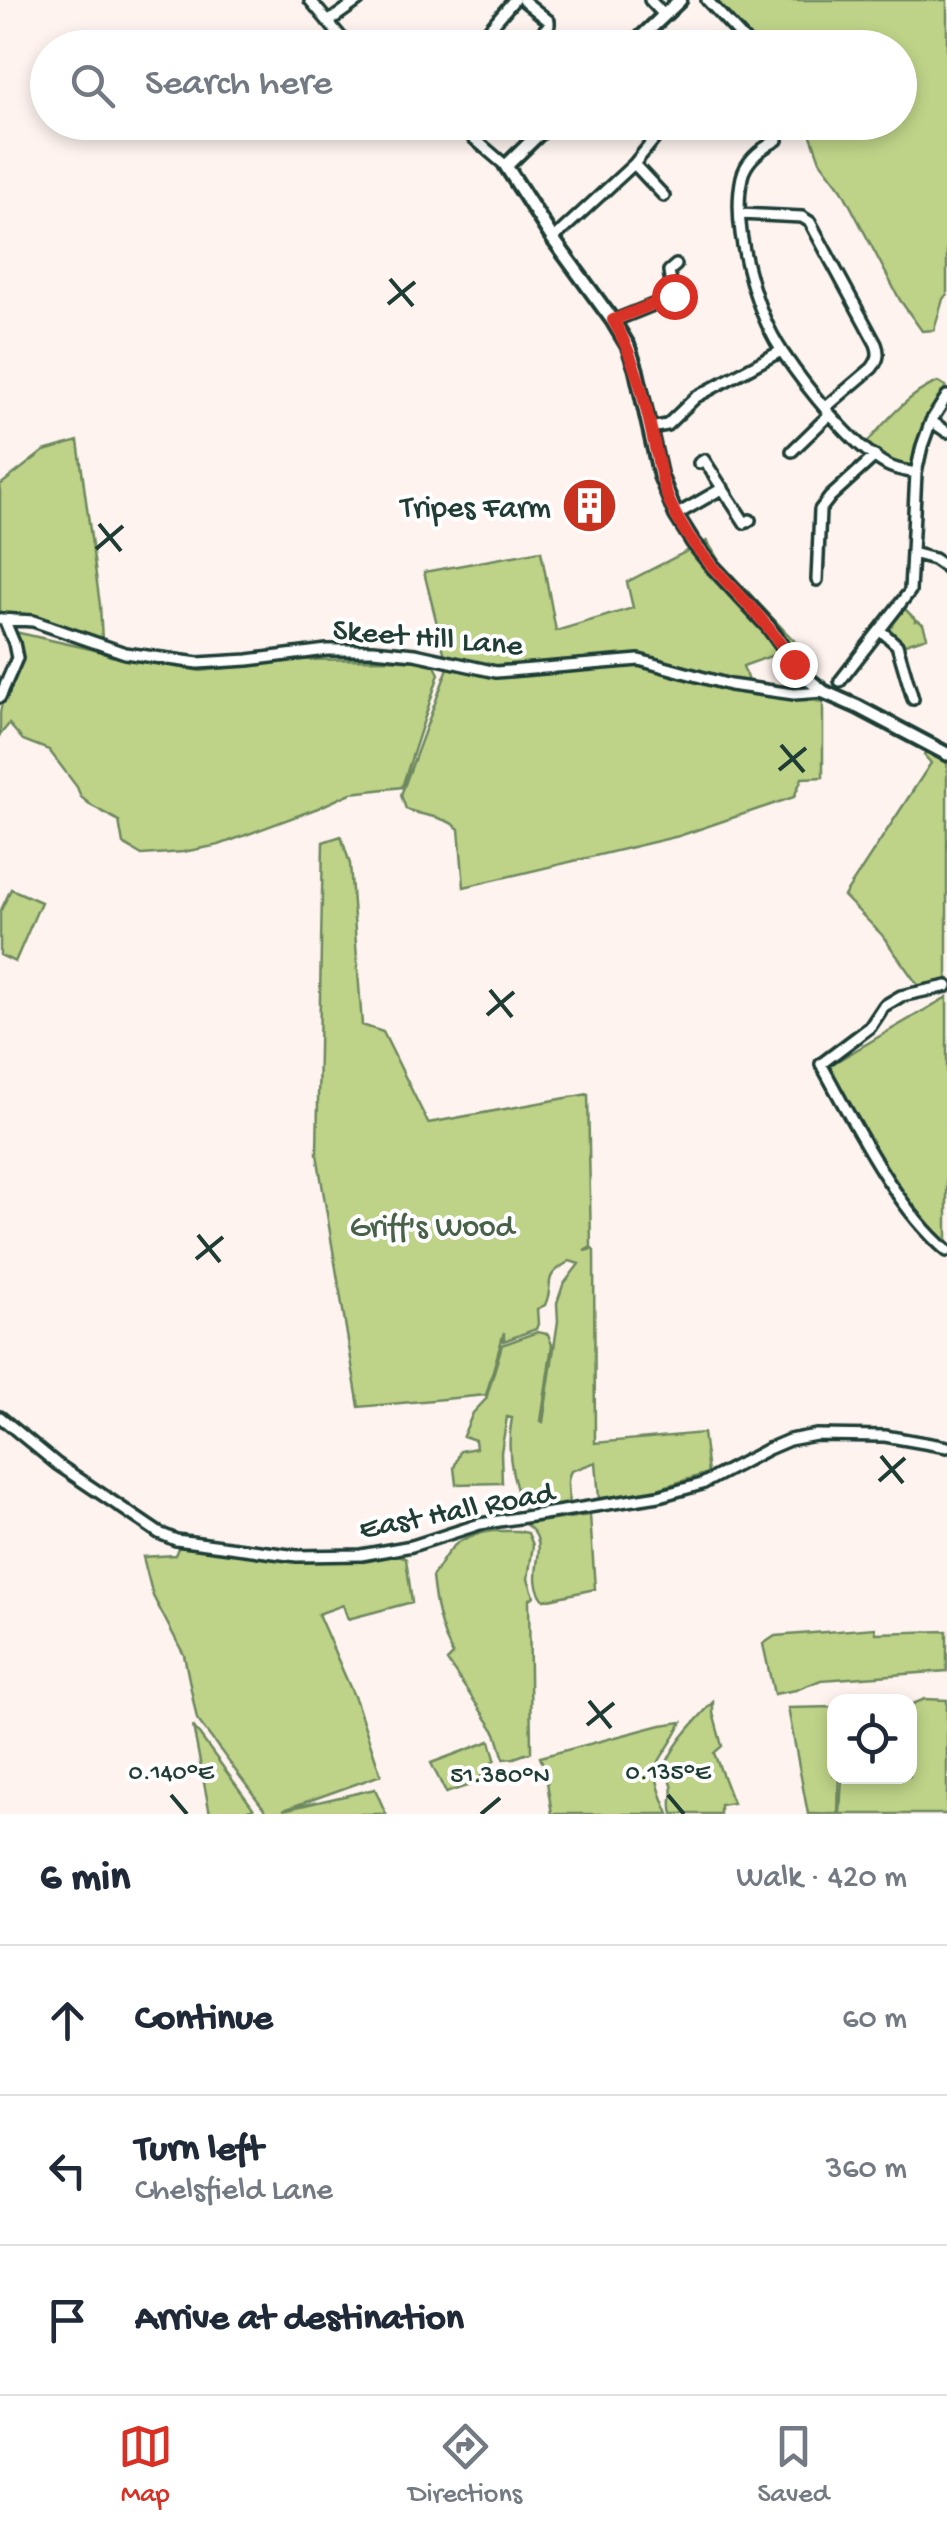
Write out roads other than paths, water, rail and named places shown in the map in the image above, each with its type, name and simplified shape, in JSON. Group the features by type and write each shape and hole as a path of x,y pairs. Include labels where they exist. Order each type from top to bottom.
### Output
{"street":[{"path":"310,0 334,30"},
{"path":"328,22 358,0"},
{"path":"488,30 514,0"},
{"path":"523,0 549,21 545,30"},
{"path":"650,0 664,15"},
{"path":"649,30 680,0"},
{"path":"707,0 735,30"},
{"path":"476,140 506,166 628,346 660,474 676,515 713,567 768,626 804,676 824,692 947,754"},
{"path":"506,166 533,140"},
{"path":"553,239 634,164 653,140"},
{"path":"778,140 750,160 742,176 740,214 745,258 755,294 782,350 828,411 874,456 898,470 916,472"},
{"path":"634,164 664,196"},
{"path":"740,214 802,218 810,222 879,352 877,361 792,450"},
{"path":"674,296 669,271 676,265"},
{"path":"613,320 685,292"},
{"path":"650,428 667,425 696,397 782,350"},
{"path":"840,681 910,591 916,472 932,421 947,396"},
{"path":"932,421 947,432"},
{"path":"817,580 820,510 874,456"},
{"path":"699,463 704,460 745,523 750,520"},
{"path":"676,515 722,488"},
{"path":"912,553 934,559 947,568"},
{"path":"0,697 17,658 2,619"},
{"name":"Skeet Hill Lane","path":"2,619 34,621 125,653 198,664 327,650 415,654 496,672 639,660 730,685 794,694 824,692"},
{"path":"880,630 897,645 913,699"},
{"path":"794,694 804,676"},
{"path":"947,986 901,996 884,1006 870,1027 821,1064 880,1168 930,1236 947,1251"},
{"name":"East Hall Road","path":"0,1417 69,1473 159,1533 176,1540 297,1556 361,1555 412,1546 480,1524 658,1496 702,1484 790,1440 816,1435 884,1436 947,1447"}],"place":[{"name":"Tripes Farm","path":"590,505"}],"park label":[{"name":"Griff's Wood","path":"432,1224"}]}
